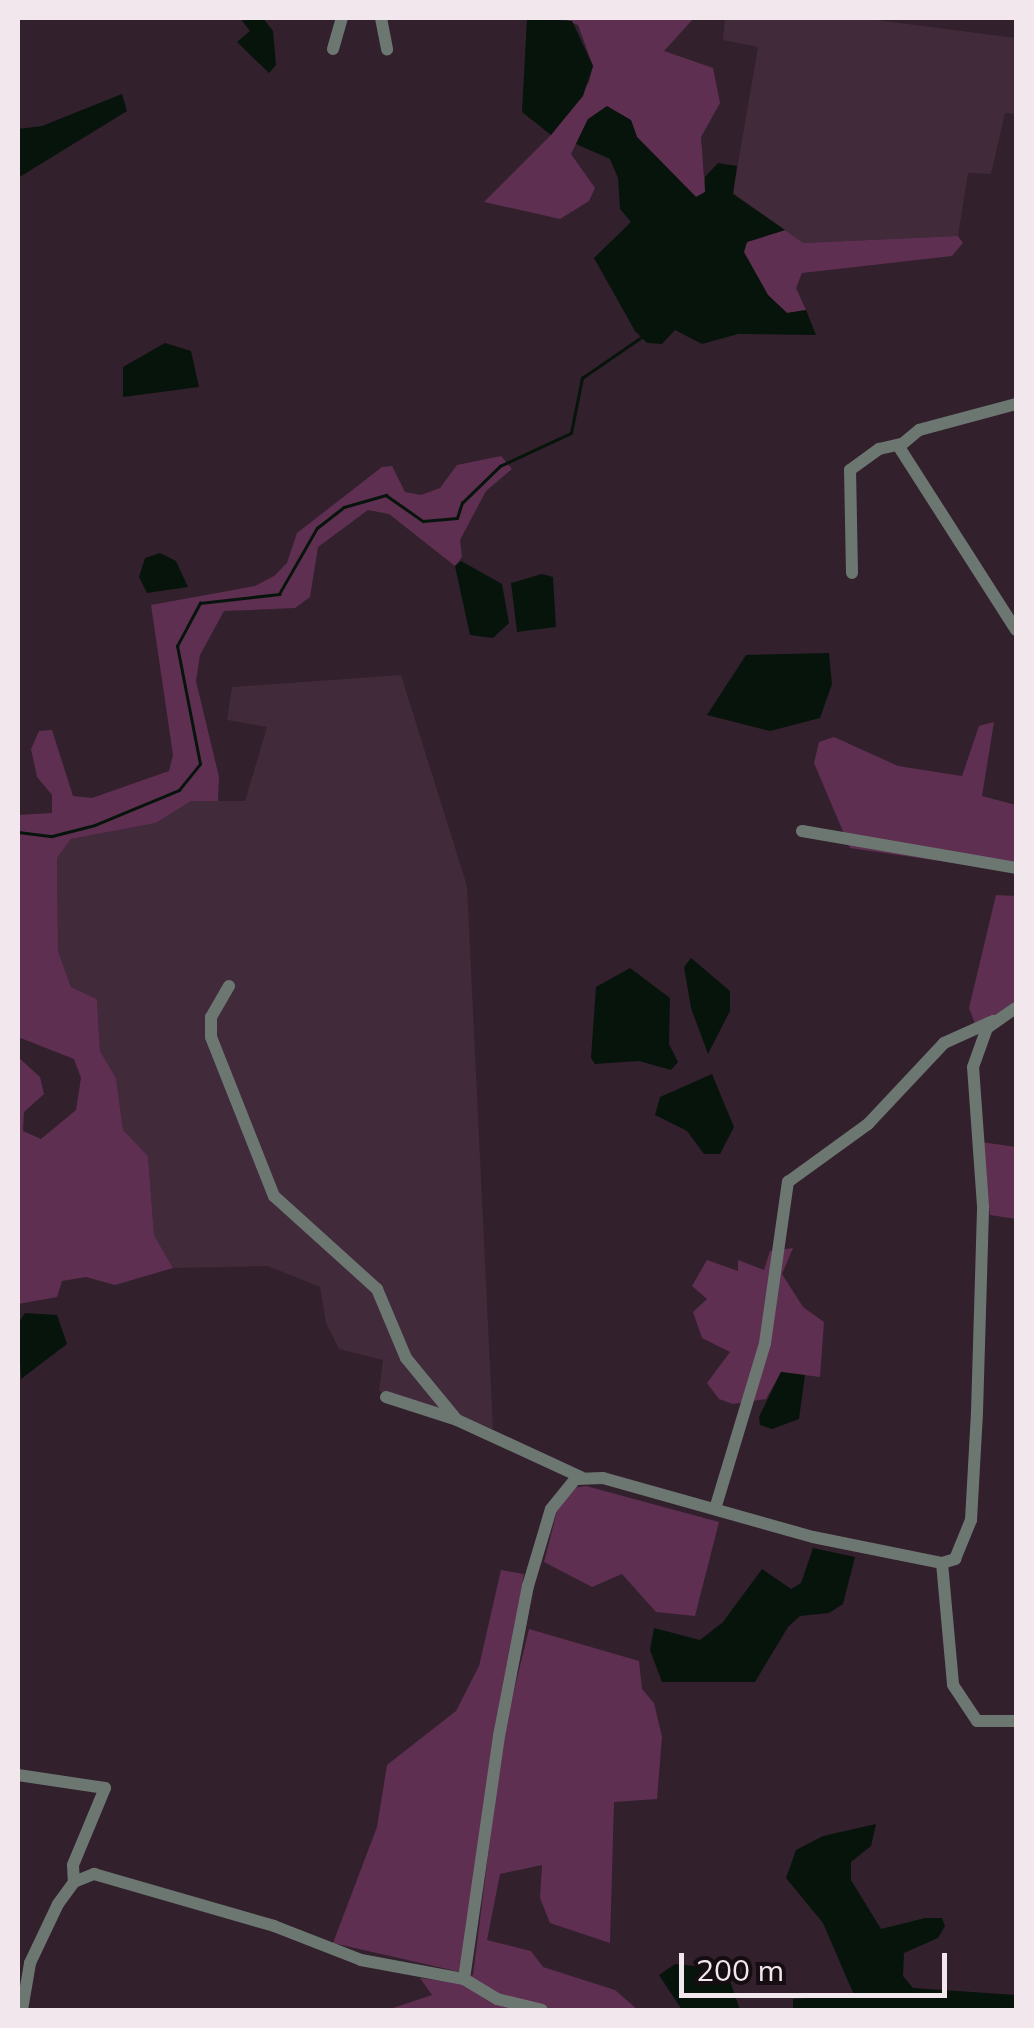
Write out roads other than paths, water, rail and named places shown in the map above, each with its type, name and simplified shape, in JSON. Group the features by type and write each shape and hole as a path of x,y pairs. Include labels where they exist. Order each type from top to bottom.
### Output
{"street":[{"path":"333,49 342,18"},
{"path":"381,18 387,49"},
{"path":"852,573 850,470 878,449 900,444 919,430 1016,404"},
{"path":"900,444 901,456 1016,630"},
{"path":"802,831 1016,868"},
{"path":"229,986 211,1017 211,1037 274,1196 377,1288 406,1358 457,1420"},
{"path":"715,1509 761,1361 788,1182 863,1128 944,1043 1016,1008"},
{"path":"386,1397 457,1420 581,1477 942,1564 961,1551 971,1520 983,1206 973,1080 978,1049 993,1021"},
{"path":"464,1979 498,1736 536,1555 552,1510 581,1477"},
{"path":"942,1564 951,1676 959,1697 977,1721 1016,1721"},
{"path":"18,1775 104,1788 73,1865 74,1882 35,1950 22,2010"},
{"path":"74,1882 106,1874 362,1960 429,1967 464,1979 497,1999 542,2010"}],"waterway":[{"path":"18,832 52,836 95,825 179,790 200,764 177,646 200,603 279,594 317,528 344,507 386,495 423,521 457,518 462,503 500,466 571,433 582,378 643,336"}]}
